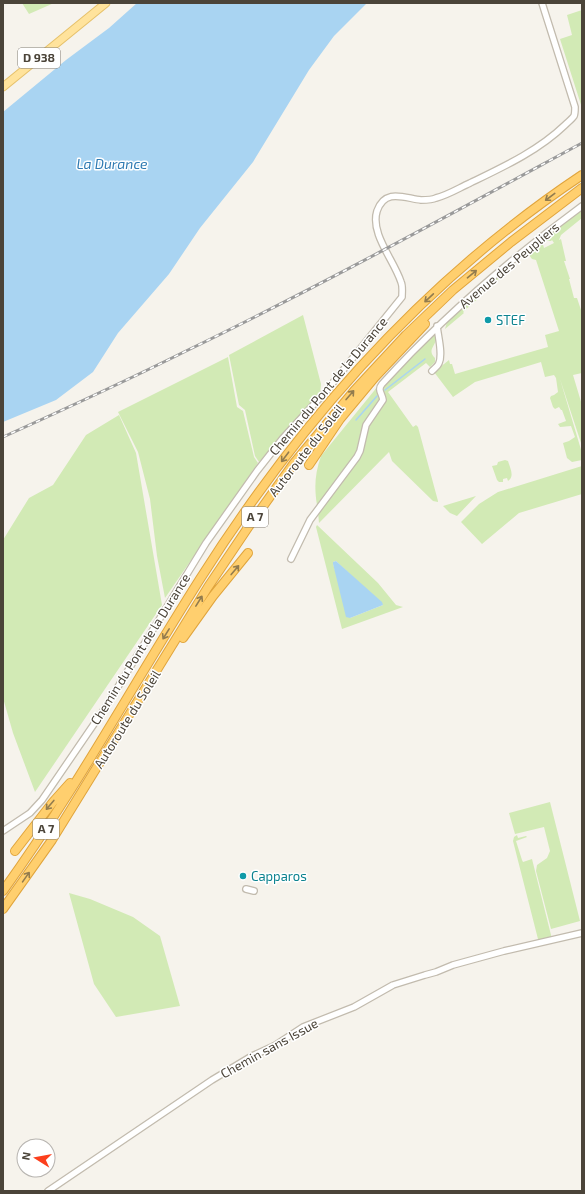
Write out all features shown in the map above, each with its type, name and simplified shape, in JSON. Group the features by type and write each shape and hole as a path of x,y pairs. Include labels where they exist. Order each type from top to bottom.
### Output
{"highway":[{"name":"Autoroute du Soleil","path":"3,891 42,835 86,766 205,572 256,496 316,418 369,358 408,318 456,273 502,234 582,175"},
{"name":"Autoroute du Soleil","path":"3,909 52,840 208,587 261,508 294,463 359,385 406,335 453,290 511,242 582,188"},
{"path":"309,465 340,419 375,377 441,307 453,290"},
{"path":"152,678 213,596 248,553"},
{"path":"14,850 49,807 86,766"}],"main road":[{"name":"D 938","path":"3,87 106,3"}],"street":[{"name":"Chemin du Pont de la Durance","path":"3,832 30,813 42,800 105,708 206,543 283,438 327,390 402,297 402,283 380,237 376,225 376,215 381,204 391,196 423,200 437,198 453,191 501,168 531,151 556,134 574,116 575,107 542,3"},
{"name":"Avenue des Peupliers","path":"291,558 310,520 357,457 360,451 366,425 383,400 379,387 403,360 437,326 519,254 582,206"},
{"path":"432,371 439,364 440,350 437,326"},
{"path":"246,889 254,891"},
{"name":"Chemin sans Issue","path":"48,1191 212,1080 252,1056 274,1046 303,1027 354,1007 381,991 399,983 436,972 453,965 504,951 582,933"}],"green space":[{"path":"22,3 54,3 29,14"},
{"path":"582,10 582,108 560,39 572,35 567,15"},
{"path":"582,209 582,218 561,235 559,240 561,239 566,261 564,261 574,298 577,298 582,313 582,373 573,375 582,405 582,446 560,379 582,453 582,460 572,462 567,458 563,443 575,437 571,426 560,427 558,424 566,421 562,410 559,407 555,409 553,407 550,398 558,392 556,378 554,375 545,377 541,362 475,382 453,397 434,372 449,360 455,374 548,347 545,335 559,331 536,260 532,259 529,255 530,250 542,241 544,248 554,243 552,240 544,241 544,239"},
{"path":"511,264 516,265 482,293 483,294 463,312 464,313 445,329 447,322"},
{"path":"303,315 321,384 320,394 259,462 255,456 245,410 239,405 229,355"},
{"path":"434,332 436,339 432,353 435,358 435,362 430,367 426,363 388,392 413,427 416,425 418,427 438,502 433,501 392,461 389,452 319,523 318,512 357,459 368,425 373,416 384,405 385,400 381,389"},
{"path":"228,357 237,407 243,411 254,457 258,463 165,598 157,556 150,499 138,452 118,412"},
{"path":"378,386 377,391 381,399 365,422 357,452 336,482 317,505 316,480 317,468 321,456"},
{"path":"119,415 136,453 162,605 35,792 13,733 3,698 3,540 29,498 53,485 86,435"},
{"path":"505,460 508,461 512,474 508,481 507,478 503,479 503,482 499,482 492,466"},
{"path":"582,466 582,494 519,513 482,544 461,522 479,504 498,492"},
{"path":"476,496 457,516 450,513 443,506"},
{"path":"317,525 378,583 396,605 403,607 342,629 316,527","holes":["336,561 383,605 350,618 333,562"]},
{"path":"550,802 580,921 551,929 536,871 537,865 547,858 550,851 544,827 515,834 509,813"},
{"path":"517,835 518,838 527,837 516,841 523,862 532,859 552,939 539,943 513,841 514,837"},
{"path":"69,893 90,899 133,917 160,936 180,1006 116,1017 94,984"}],"water":[{"name":"La Durance","path":"137,3 367,3 334,36 309,70 253,162 200,228 169,274 118,333 93,372 56,400 3,422 3,112 66,60 109,28"},
{"path":"336,561 382,602 383,605 350,618 346,617 333,564 333,562"}],"waterway":[{"path":"385,390 425,359"},
{"path":"356,420 377,396"}],"railway":[{"path":"3,437 141,373 286,301 582,143"}],"place":[{"name":"STEF","path":"488,320"},
{"name":"Capparos","path":"243,876"}]}
